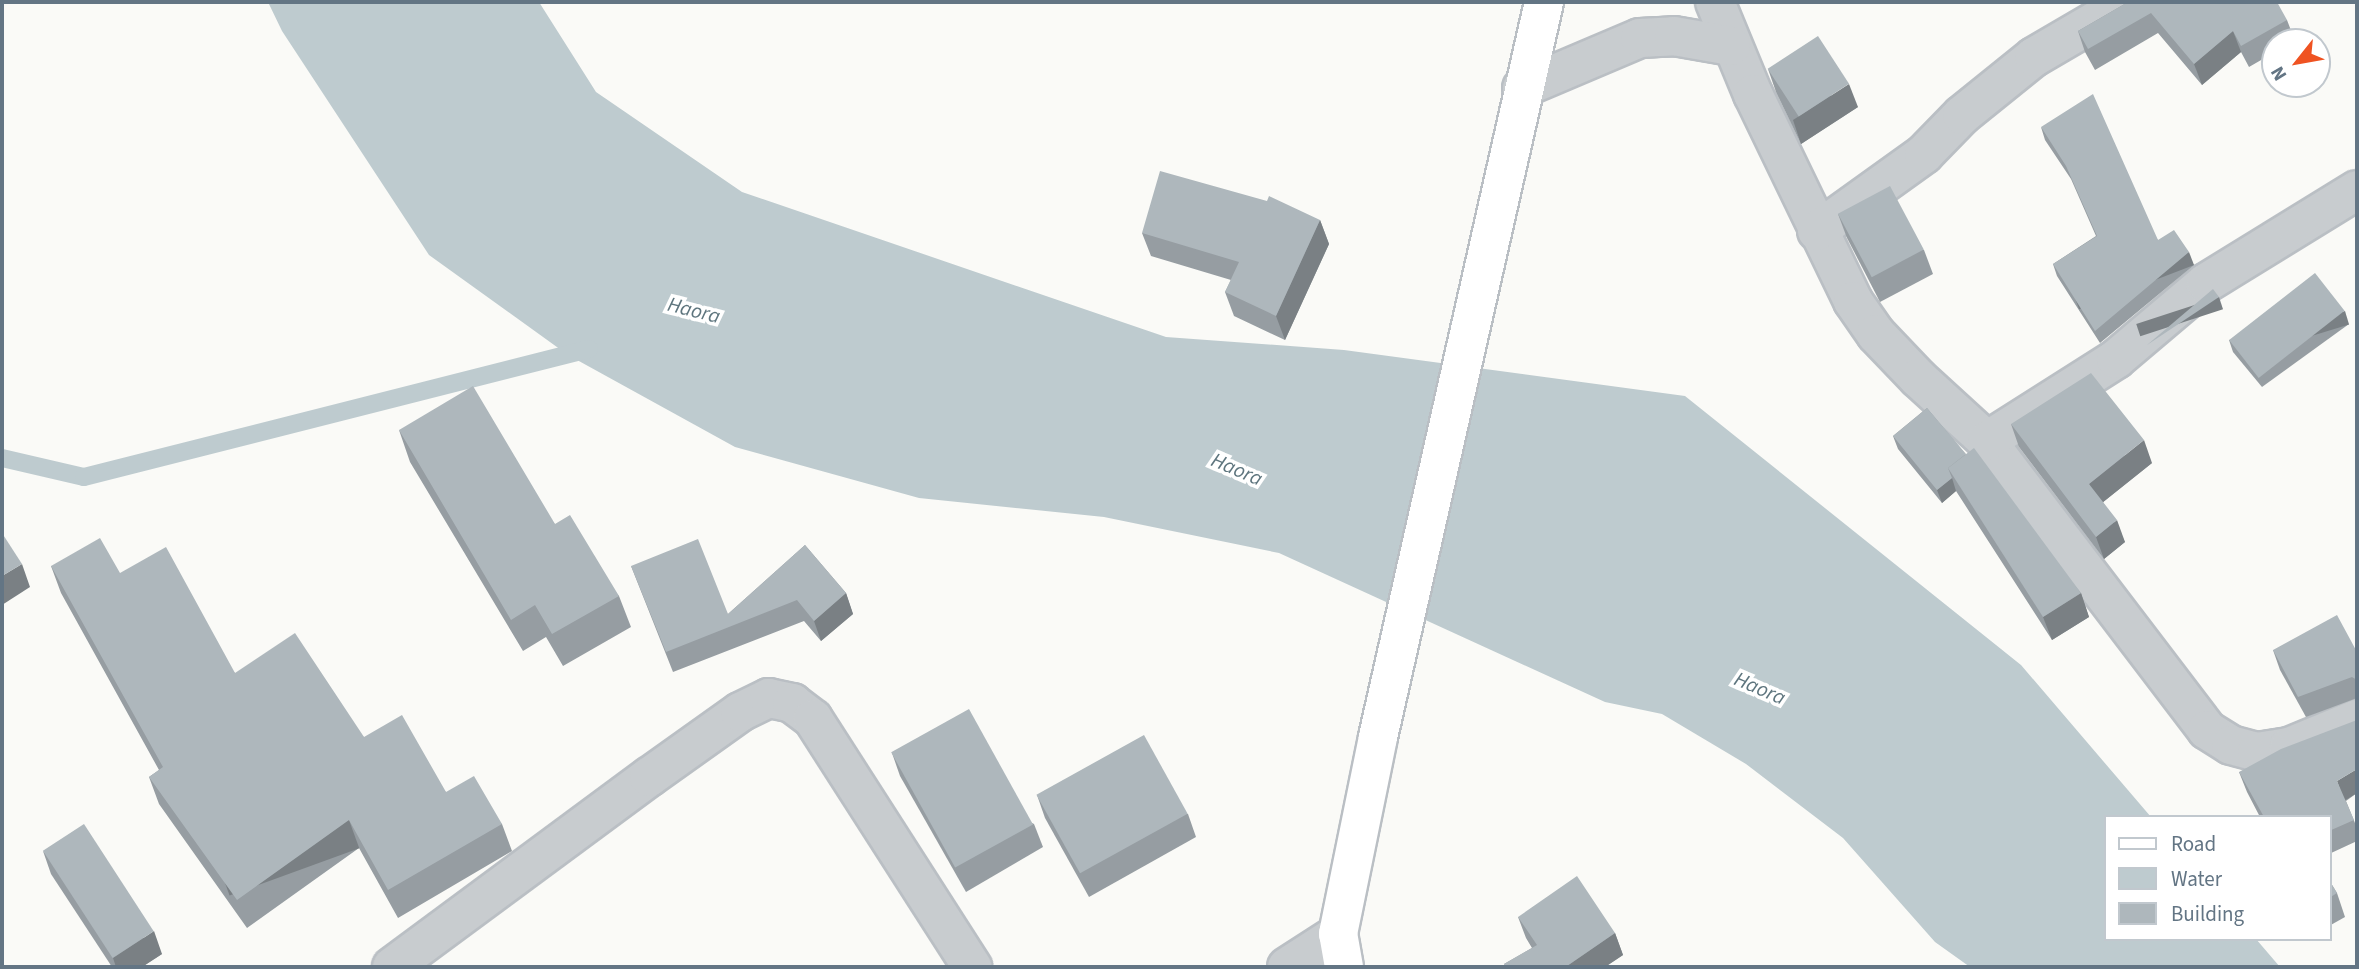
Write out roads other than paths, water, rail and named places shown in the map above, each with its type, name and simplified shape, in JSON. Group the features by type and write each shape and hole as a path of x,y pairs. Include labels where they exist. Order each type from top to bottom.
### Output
{"street":[{"path":"1287,967 1341,951 1378,737 1512,132 1544,2"},
{"path":"1715,2 1731,46 1817,231 1877,334 1987,441 2207,730 2231,745 2257,751 2289,747 2357,719"},
{"path":"1817,231 1924,154 1962,115 2034,57 2128,2"},
{"path":"1522,88 1640,38 1674,36 1731,46"},
{"path":"1987,441 2116,359 2206,283 2357,190"},
{"path":"392,967 740,712 769,698 792,703 813,719 972,967"}],"water":[{"name":"Haora","path":"268,2 539,2 596,92 742,192 1166,337 1344,350 1685,396 2021,665 2149,815 2104,815 2104,941 2258,941 2280,967 1970,967 1935,942 1843,838 1746,764 1662,714 1605,702 1279,553 1104,517 919,498 735,447 568,355 429,255 282,31"}],"waterway":[{"path":"2,458 84,477 589,349"}]}
